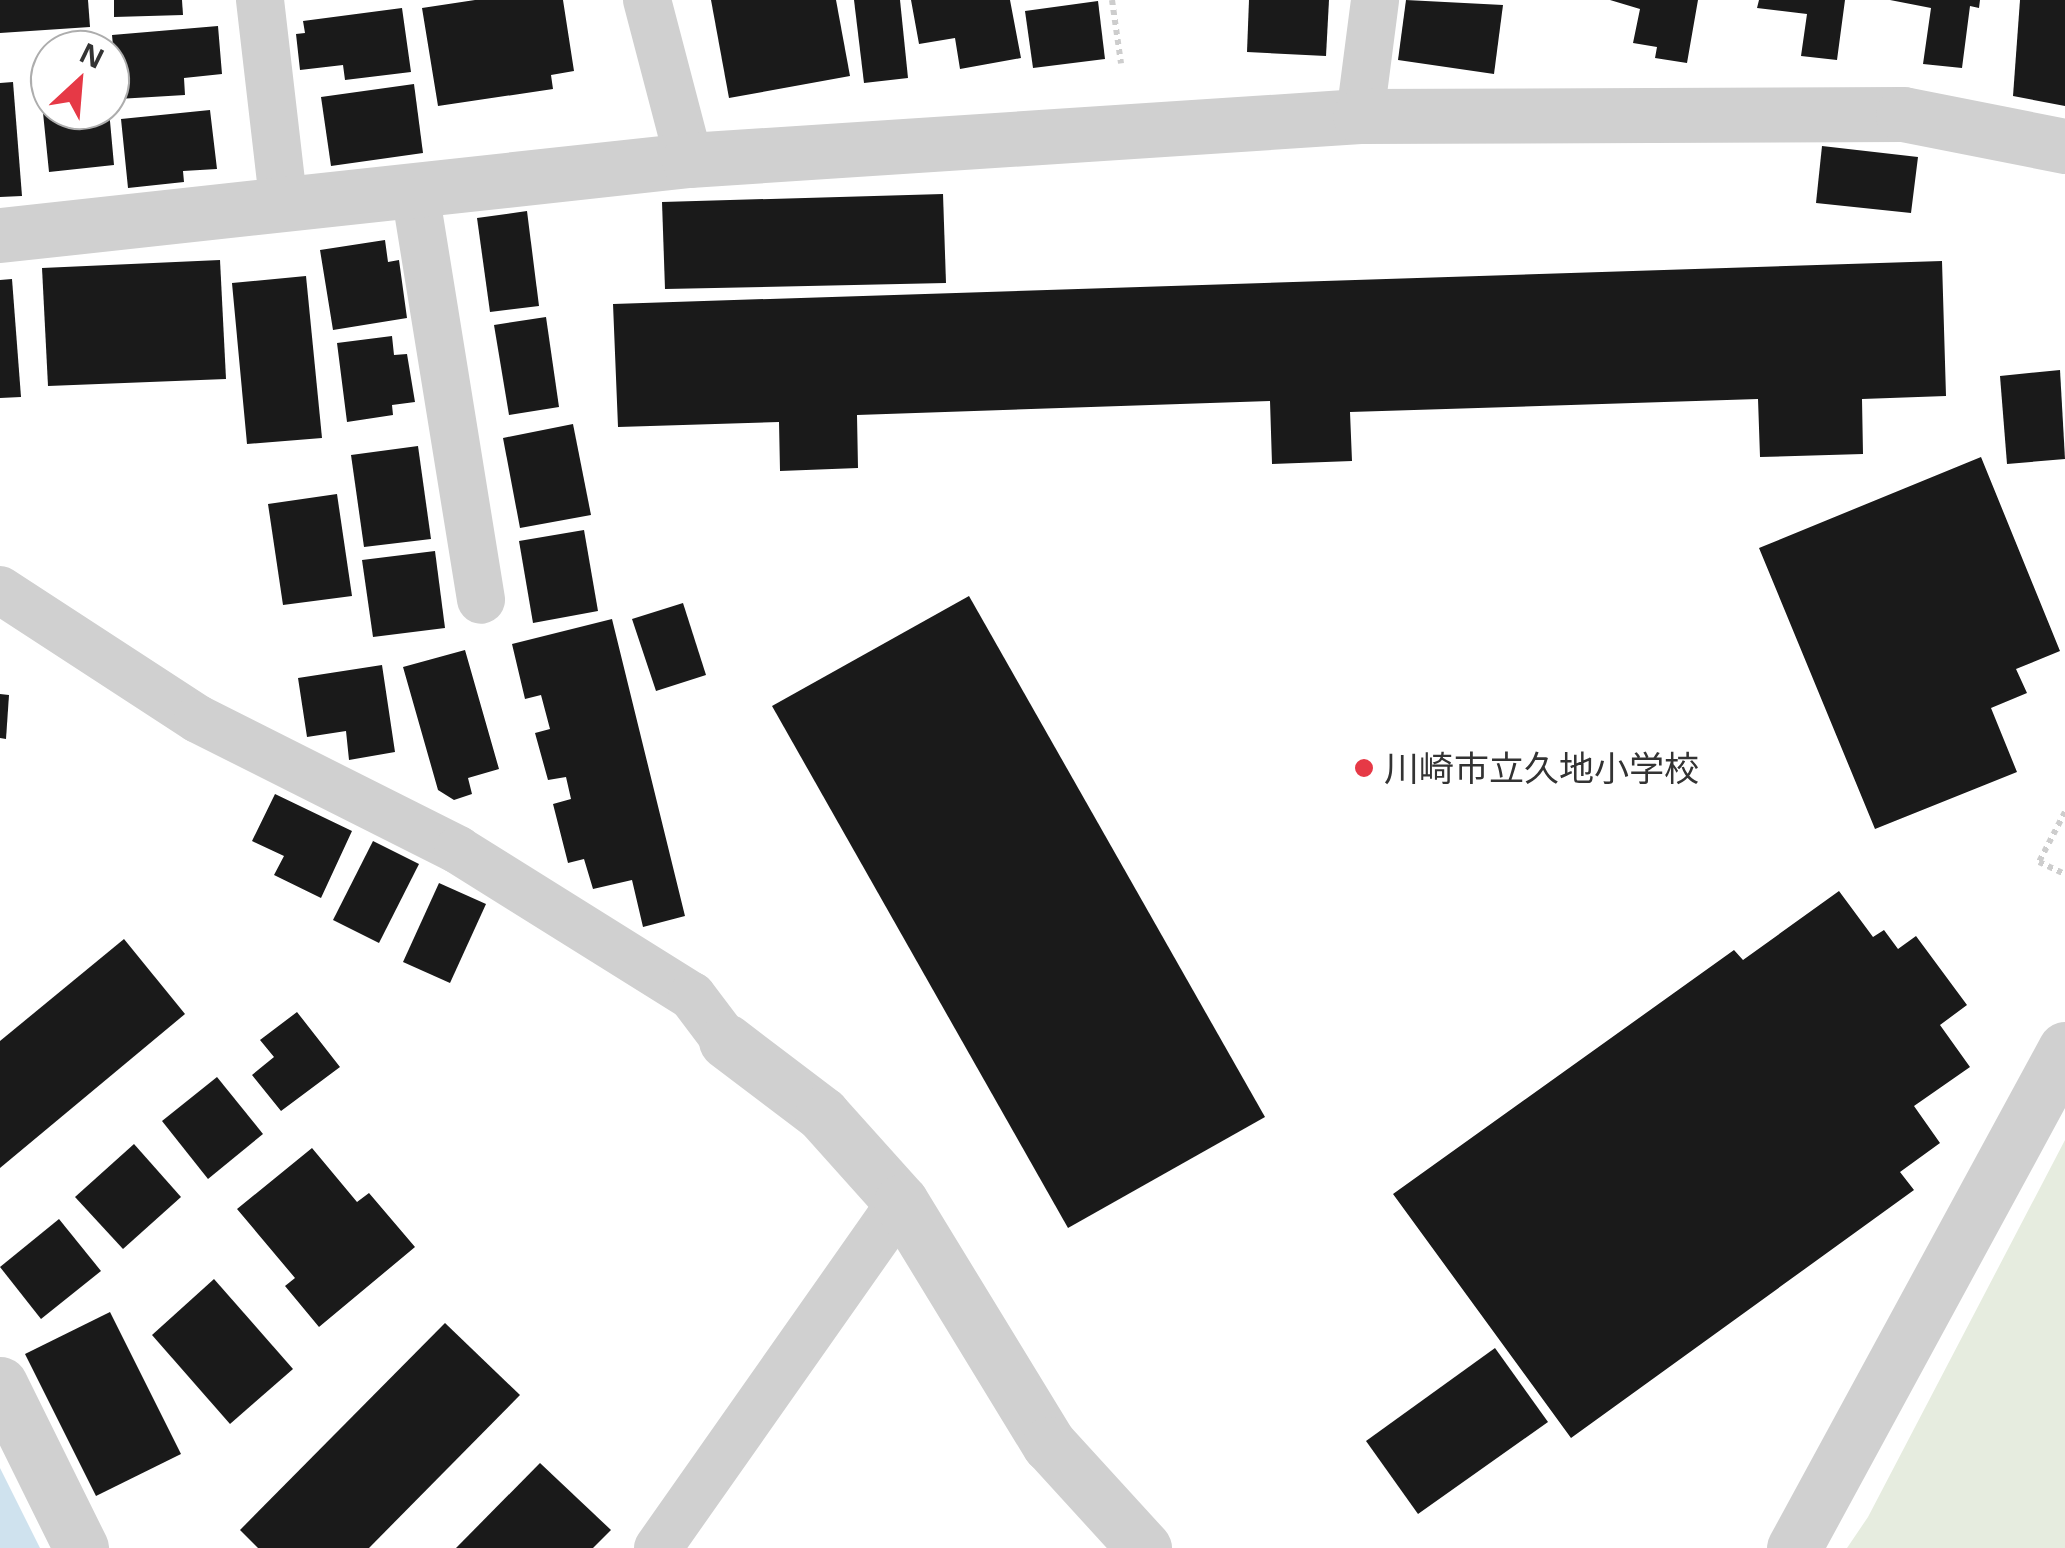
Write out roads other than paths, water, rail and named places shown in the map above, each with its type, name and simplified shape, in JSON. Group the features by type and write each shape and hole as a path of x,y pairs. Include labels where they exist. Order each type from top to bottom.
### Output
{"street":[{"path":"0,234 689,160 1360,116 1903,114 2065,146"},
{"path":"726,1040 822,1114 901,1202 1049,1444 1144,1548"},
{"path":"1794,1548 2065,1049"},
{"path":"0,1384 81,1548"}],"lane":[{"path":"260,0 284,206"},
{"path":"647,0 689,160"},
{"path":"1360,116 1375,0"},
{"path":"415,192 481,600"},
{"path":"0,590 198,718 458,850 592,933 692,996 726,1040"},
{"path":"658,1548 901,1202"}],"water":[{"path":"0,1468 40,1548 0,1548"}],"place":[{"name":"川崎市立久地小学校","path":"1364,768"}]}
